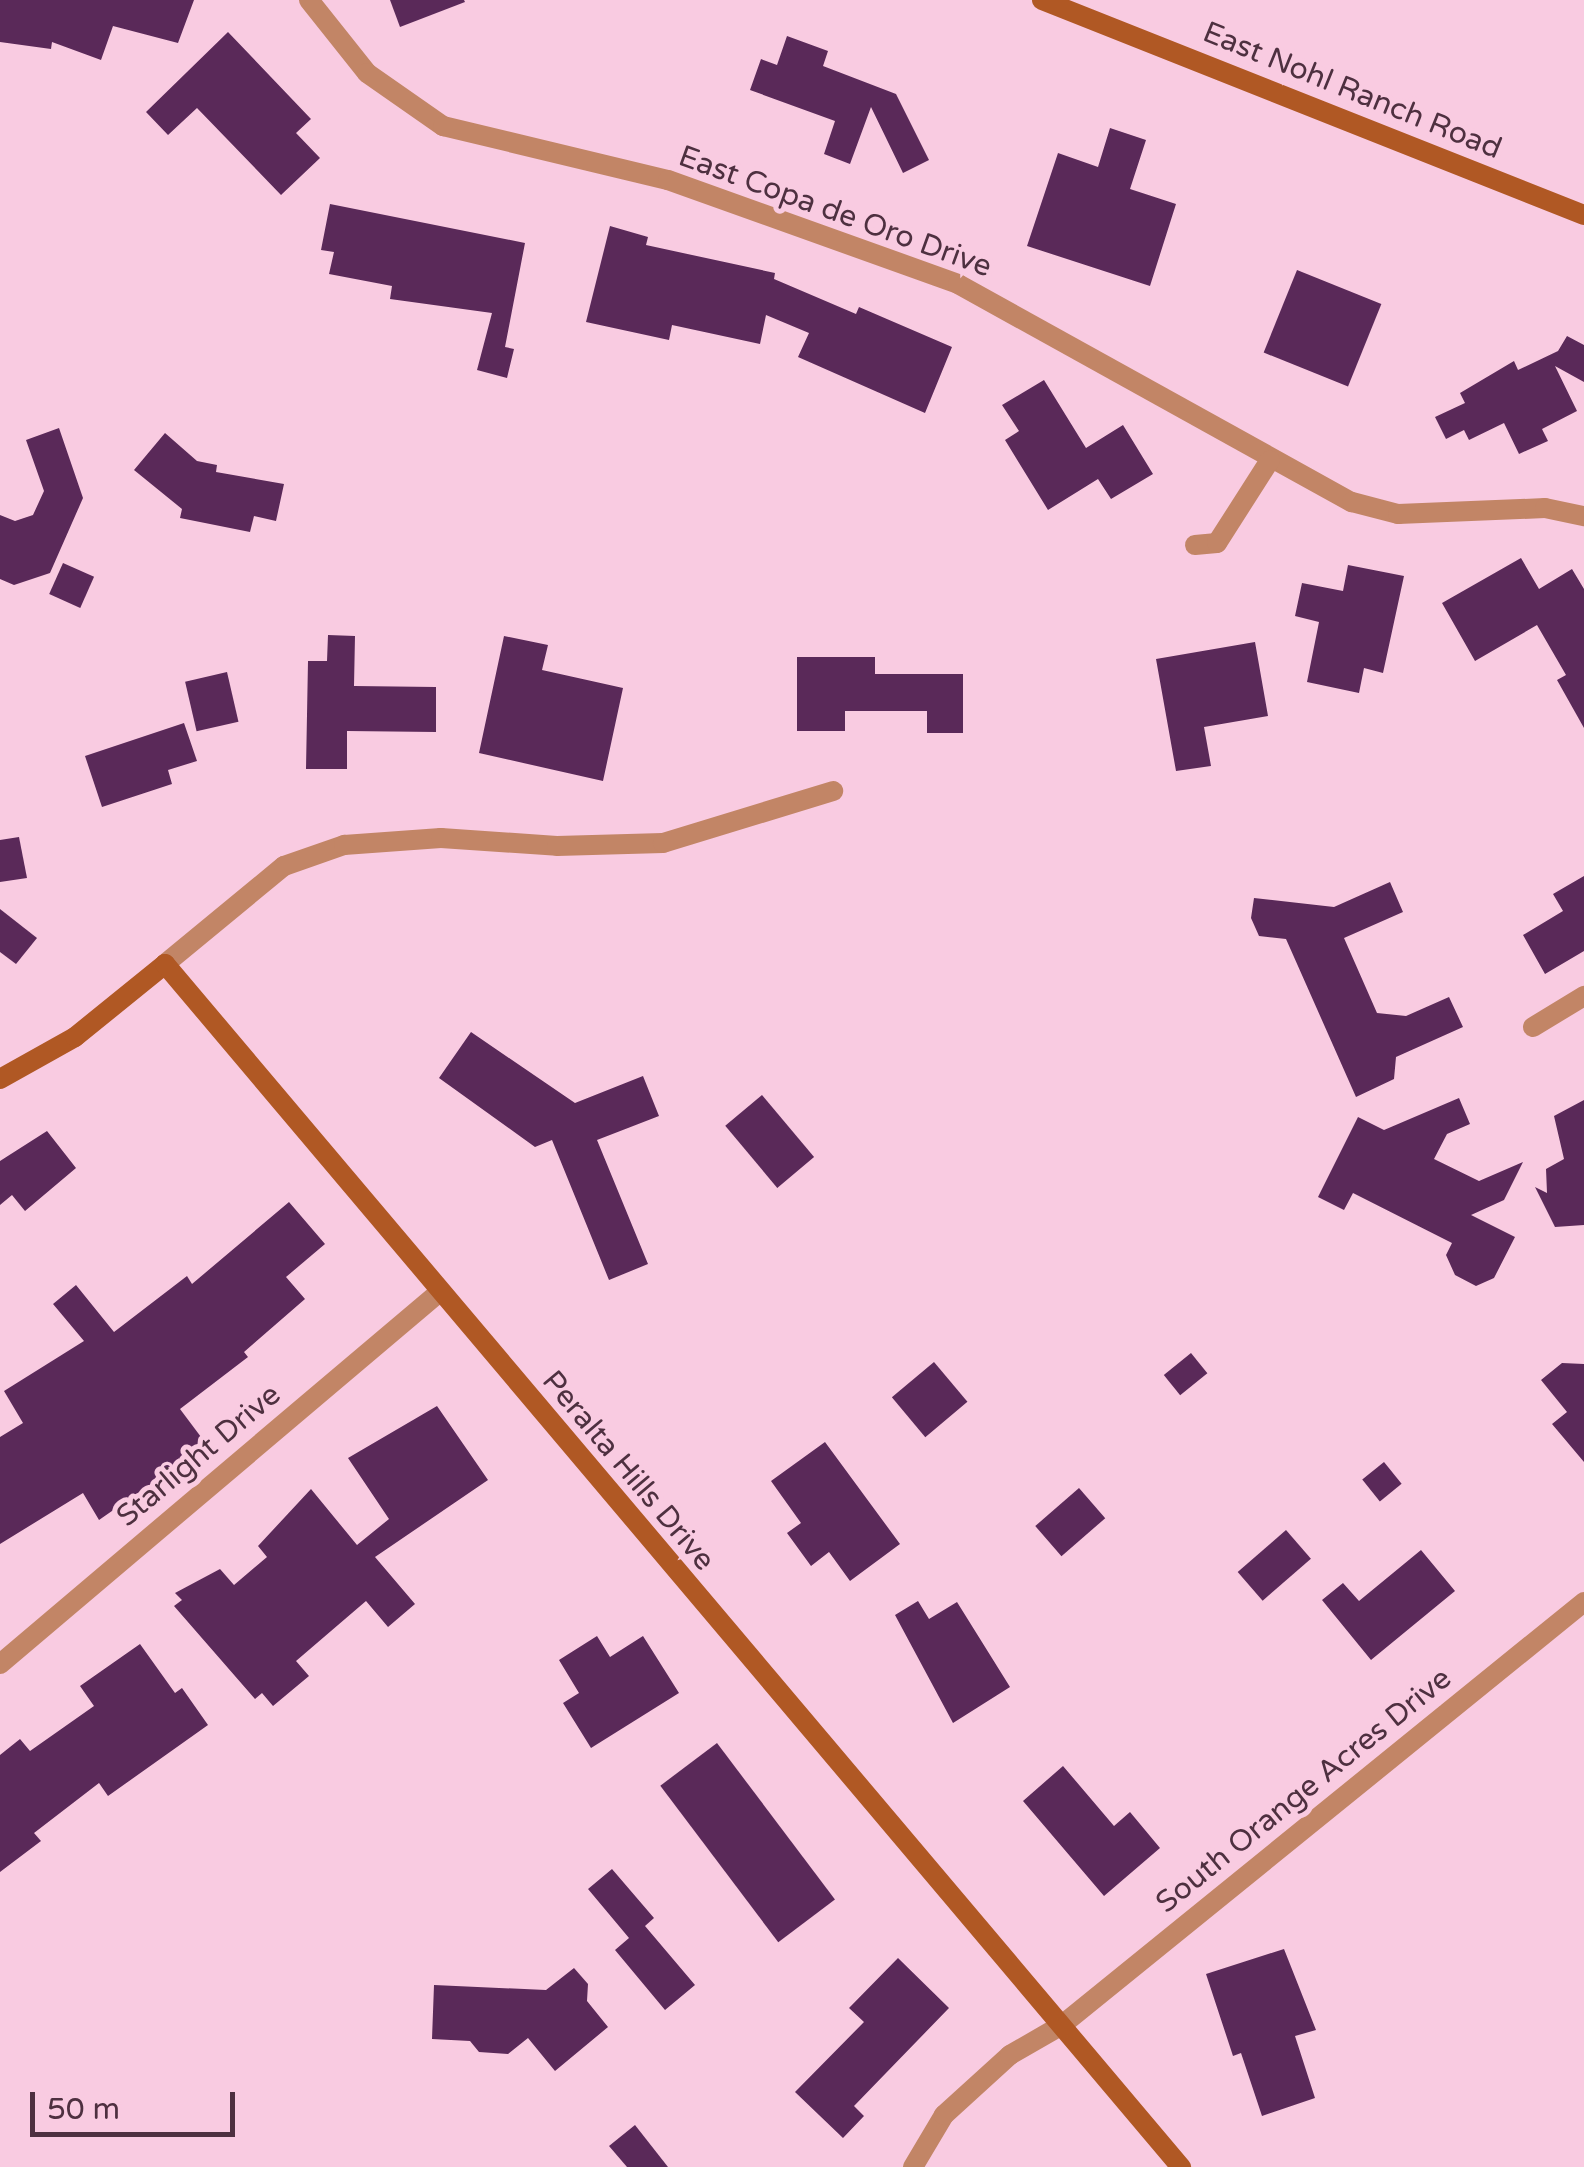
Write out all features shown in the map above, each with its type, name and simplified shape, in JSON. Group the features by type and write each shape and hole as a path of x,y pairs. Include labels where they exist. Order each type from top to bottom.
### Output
{"street":[{"name":"East Copa de Oro Drive","path":"309,0 367,73 443,126 668,180 958,284 1196,412 1270,460 1352,502 1398,514 1545,508 1584,516"},
{"name":"East Nohl Ranch Road","path":"1042,0 1584,215"},
{"path":"1195,545 1217,543 1270,460"},
{"path":"0,1079 59,1047 284,866 344,845 441,838 557,846 663,842 833,791"},
{"name":"Peralta Hills Drive","path":"166,964 437,1294 1181,2167"},
{"path":"1534,1027 1584,996"},
{"name":"Starlight Drive","path":"0,1664 437,1294"},
{"name":"South Orange Acres Drive","path":"913,2167 944,2115 1010,2055 1062,2026 1584,1602"}],"building":[{"path":"0,0 194,0 178,43 113,26 101,60 52,42 51,49 0,42"},
{"path":"390,0 464,0 465,2 400,27"},
{"path":"228,32 311,119 296,133 320,158 281,195 197,108 168,135 146,112"},
{"path":"787,36 828,51 823,66 896,94 929,160 903,173 871,107 850,164 824,154 835,121 750,90 761,59 777,65"},
{"path":"1110,128 1146,140 1130,189 1176,204 1150,286 1027,246 1058,153 1098,167"},
{"path":"330,204 525,243 505,347 514,349 507,378 477,370 492,313 390,299 392,286 329,274 334,252 321,250"},
{"path":"610,226 648,237 646,245 775,273 774,279 856,314 859,307 952,347 925,413 798,357 809,333 766,315 760,344 672,325 669,340 586,322"},
{"path":"1297,270 1381,304 1348,387 1264,353"},
{"path":"1567,336 1584,345 1584,382 1555,366 1577,411 1542,429 1548,441 1519,454 1504,423 1469,440 1464,430 1446,439 1435,417 1465,403 1460,393 1514,361 1518,370 1558,351"},
{"path":"1044,380 1086,448 1123,425 1153,474 1111,499 1098,479 1048,510 1005,440 1019,431 1002,405"},
{"path":"59,428 83,498 50,573 14,585 0,579 0,515 15,521 33,515 44,491 26,440"},
{"path":"165,433 197,461 217,465 216,472 284,484 276,521 254,516 250,532 180,518 182,509 134,470"},
{"path":"1521,558 1539,589 1572,569 1584,589 1584,728 1557,680 1566,675 1537,625 1475,661 1442,603"},
{"path":"63,563 94,577 80,608 49,594"},
{"path":"1348,565 1404,576 1383,673 1364,668 1359,693 1307,682 1319,622 1295,616 1302,583 1343,591"},
{"path":"328,635 355,636 354,686 436,687 436,732 347,731 347,769 306,769 308,661 327,661"},
{"path":"504,636 548,645 542,670 623,688 603,781 479,753"},
{"path":"1255,642 1268,716 1204,727 1211,766 1176,771 1156,659"},
{"path":"797,657 875,657 875,674 963,674 963,733 927,733 927,711 845,711 845,731 797,731"},
{"path":"227,672 238,722 197,731 185,682"},
{"path":"184,723 197,761 168,770 172,784 102,807 85,756"},
{"path":"19,837 27,878 0,882 0,840"},
{"path":"1584,876 1584,951 1545,974 1523,935 1563,911 1553,894"},
{"path":"1390,882 1403,912 1344,938 1377,1013 1406,1016 1449,997 1463,1027 1396,1057 1394,1079 1356,1097 1286,939 1259,936 1251,918 1254,898 1334,907"},
{"path":"0,909 37,938 16,964 0,952"},
{"path":"471,1032 575,1103 643,1076 659,1116 597,1140 648,1264 609,1280 552,1140 535,1147 439,1078"},
{"path":"762,1095 814,1157 777,1188 725,1126"},
{"path":"1459,1098 1470,1124 1447,1134 1434,1159 1479,1181 1523,1162 1504,1200 1471,1215 1515,1237 1494,1278 1476,1286 1455,1275 1446,1255 1452,1243 1353,1193 1344,1210 1318,1197 1358,1117 1384,1130"},
{"path":"1584,1100 1584,1225 1555,1227 1535,1187 1547,1193 1546,1169 1564,1159 1554,1116"},
{"path":"47,1131 76,1168 25,1211 12,1195 0,1205 0,1161"},
{"path":"289,1202 325,1244 286,1277 305,1299 244,1352 248,1357 180,1409 207,1445 99,1520 83,1493 0,1544 0,1437 23,1423 4,1391 84,1341 53,1304 76,1285 114,1332 187,1276 192,1284"},
{"path":"1191,1353 1207,1373 1180,1395 1164,1375"},
{"path":"934,1362 967,1402 925,1437 892,1397"},
{"path":"1562,1363 1584,1364 1584,1462 1552,1424 1567,1412 1541,1380"},
{"path":"437,1406 488,1480 375,1557 415,1604 388,1627 366,1601 296,1661 309,1676 273,1706 262,1693 255,1699 174,1606 182,1600 175,1593 220,1569 234,1585 267,1557 258,1546 311,1489 357,1545 389,1519 348,1458"},
{"path":"825,1442 900,1544 850,1581 829,1552 811,1566 787,1533 801,1523 771,1481"},
{"path":"1384,1462 1402,1484 1380,1501 1362,1480"},
{"path":"1079,1488 1105,1518 1061,1556 1035,1526"},
{"path":"1286,1530 1311,1559 1263,1601 1238,1572"},
{"path":"1421,1550 1455,1591 1371,1660 1322,1600 1343,1583 1359,1601"},
{"path":"918,1601 929,1619 957,1602 1010,1687 953,1723 895,1615"},
{"path":"597,1636 610,1657 643,1636 679,1693 591,1748 563,1703 579,1693 559,1660"},
{"path":"140,1644 175,1693 182,1688 208,1725 108,1796 99,1783 34,1833 41,1841 0,1872 0,1755 20,1739 30,1751 94,1706 80,1686"},
{"path":"717,1743 835,1900 778,1942 660,1786"},
{"path":"1063,1766 1114,1826 1130,1812 1160,1848 1104,1896 1023,1801"},
{"path":"612,1869 654,1918 645,1926 695,1985 665,2010 615,1950 629,1938 588,1889"},
{"path":"1284,1949 1316,2030 1295,2036 1315,2098 1262,2116 1241,2053 1233,2056 1206,1974"},
{"path":"898,1958 949,2008 854,2106 864,2116 843,2138 795,2092 864,2022 849,2008"},
{"path":"574,1968 588,1984 587,2001 608,2027 555,2071 528,2038 508,2054 479,2052 470,2041 432,2039 434,1985 546,1990"},
{"path":"635,2125 668,2167 627,2167 609,2146"}]}
